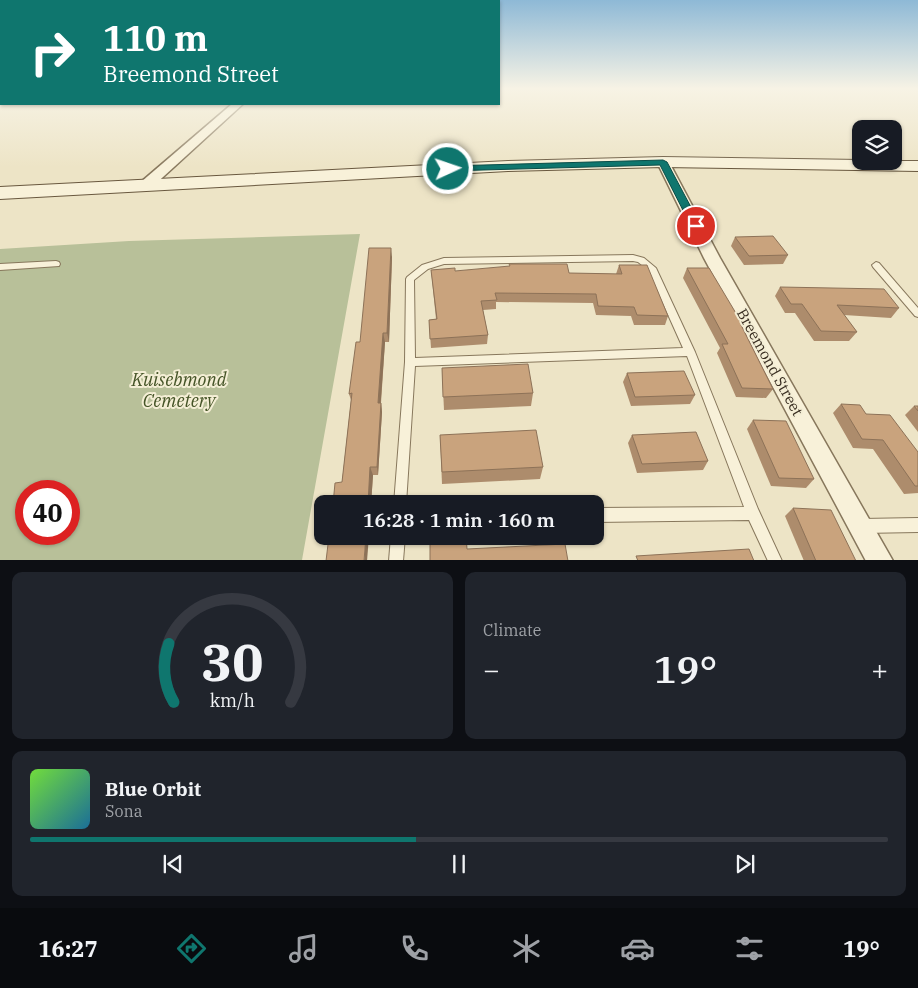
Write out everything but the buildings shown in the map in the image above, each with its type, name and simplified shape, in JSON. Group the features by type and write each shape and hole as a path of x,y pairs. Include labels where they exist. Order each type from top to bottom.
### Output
{"street":[{"path":"146,185 225,115"},
{"path":"0,193 378,172 663,162 918,166"},
{"name":"Breemond Street","path":"663,162 717,266 880,560"}],"lane":[{"path":"401,495 410,362 410,279 425,267 444,262 634,258 641,260 652,268 690,352 753,513 775,560"},
{"path":"0,267 56,264"},
{"path":"876,265 918,314"},
{"path":"410,362 690,352"},
{"path":"604,515 753,513"},
{"path":"861,526 918,524"},
{"path":"396,560 397,545"}],"green space":[{"name":"Kuisebmond Cemetery","path":"360,234 302,560 0,560 0,249 129,241"}],"route":[{"path":"448,169 663,162 696,226"}]}
